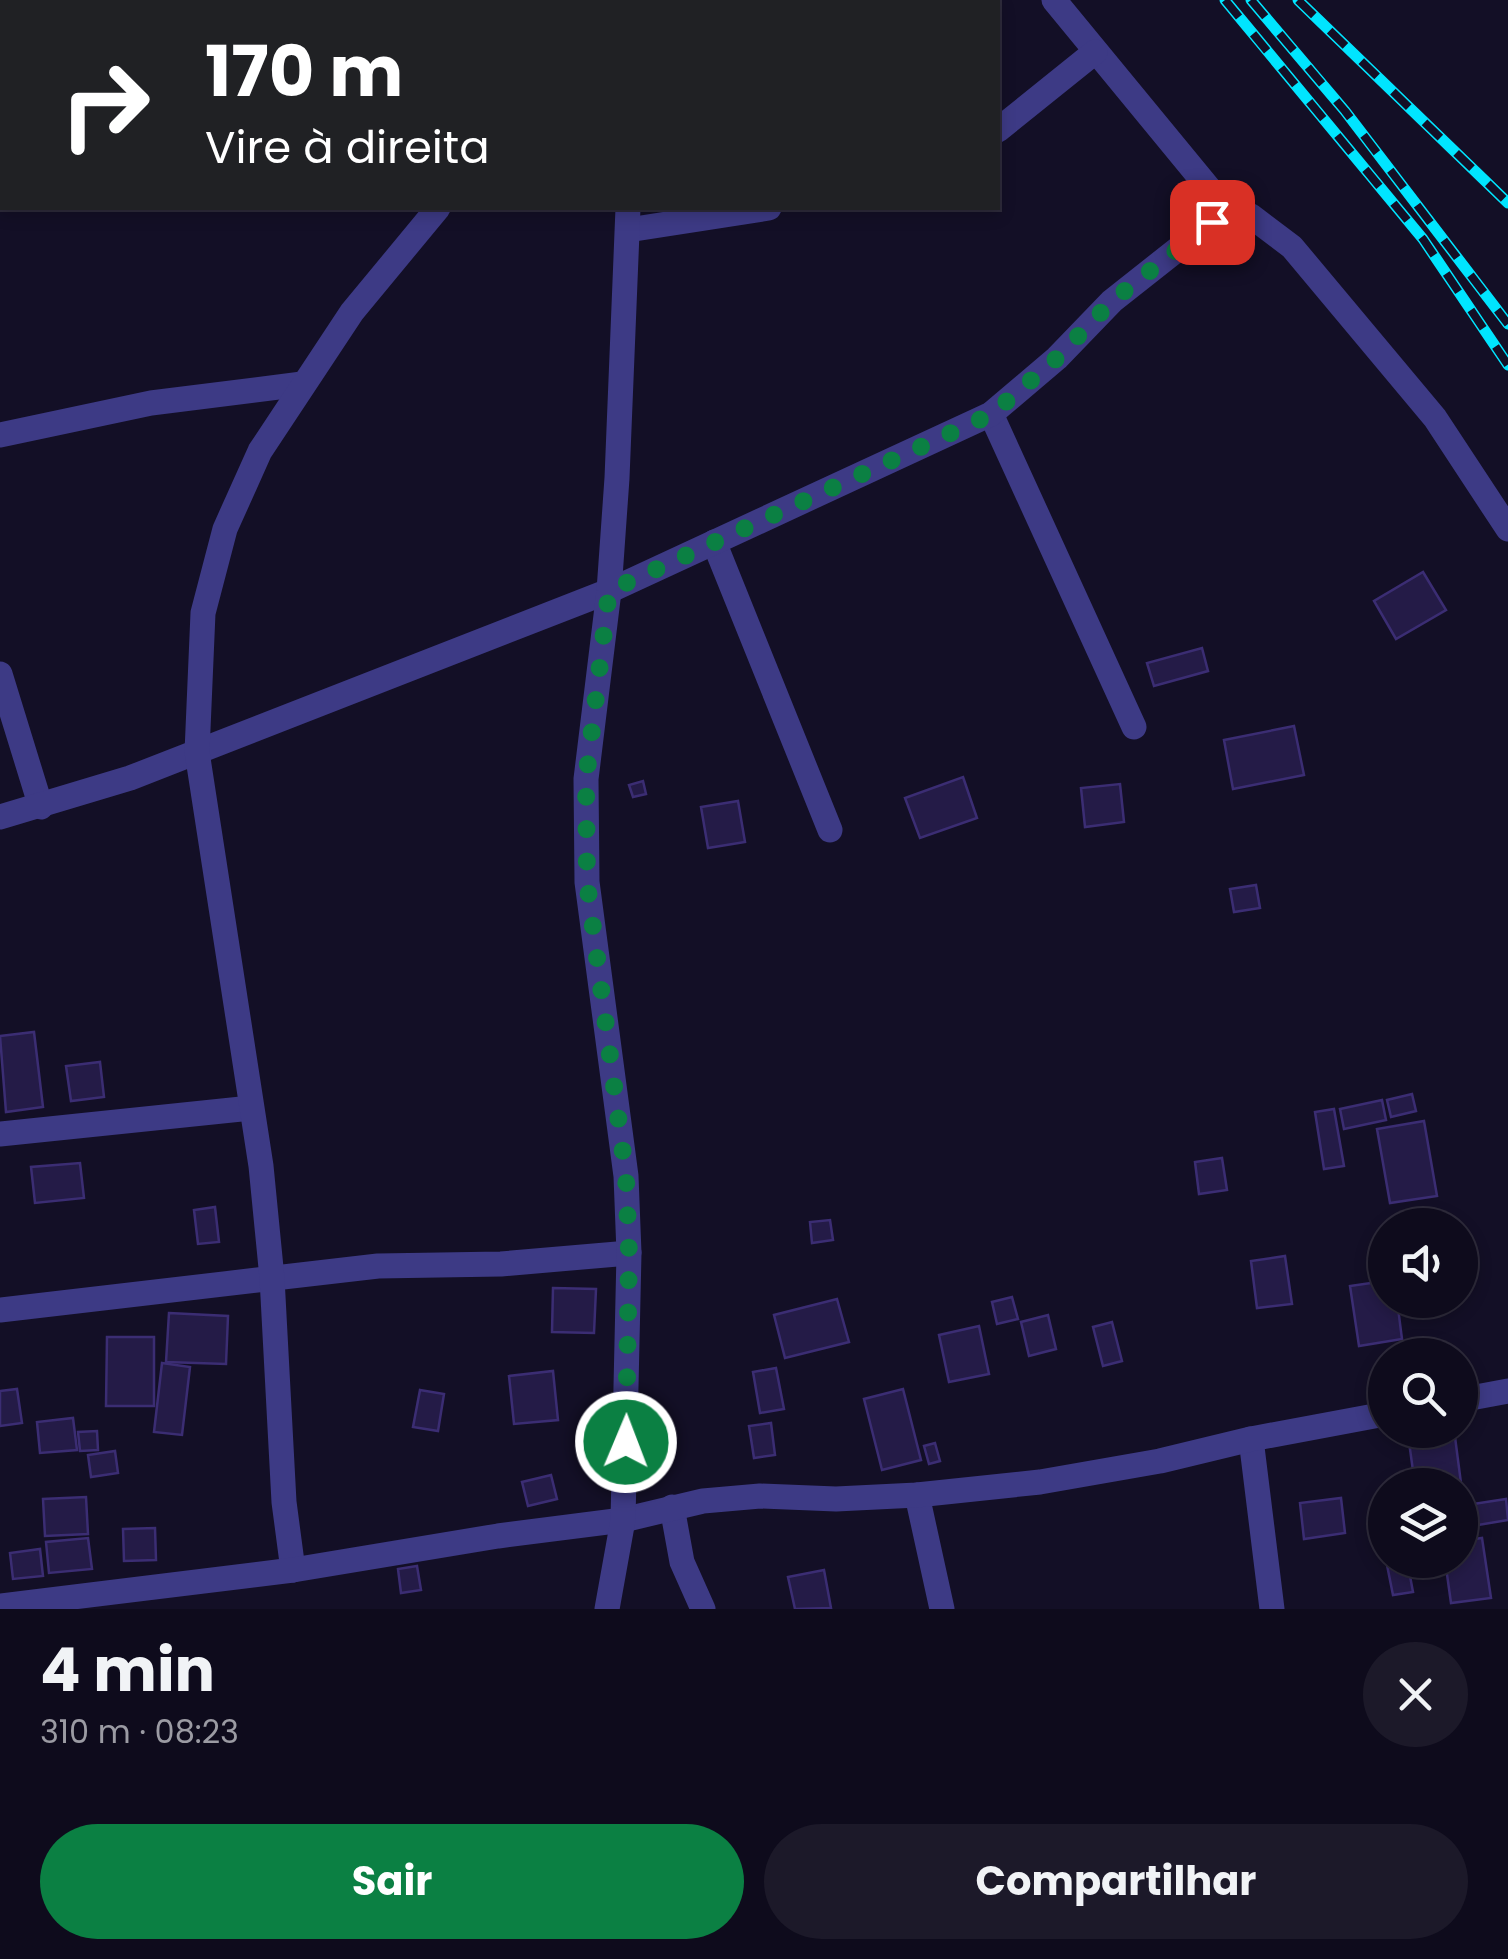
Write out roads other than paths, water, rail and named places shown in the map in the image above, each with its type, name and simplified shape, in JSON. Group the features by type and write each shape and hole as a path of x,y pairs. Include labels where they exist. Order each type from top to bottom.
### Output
{"street":[{"path":"1054,0 1230,214"},
{"path":"1000,128 1095,52"},
{"path":"293,1570 284,1502 272,1278 261,1166 197,752 203,613 225,529 260,450 352,312 436,210"},
{"path":"607,1609 623,1520 629,1253 626,1176 587,882 586,779 609,591 625,342 628,219 743,210"},
{"path":"0,817 41,807 197,752 609,591 992,414 1057,358 1112,301 1212,222 1230,214 1251,216 1292,248 1435,418 1508,529"},
{"path":"0,436 150,404 302,384"},
{"path":"992,414 1134,726"},
{"path":"714,542 830,830"},
{"path":"0,674 41,807"},
{"path":"0,1134 251,1108"},
{"path":"0,1310 378,1266 501,1264 629,1253"},
{"path":"1478,1397 1508,1391"},
{"path":"0,1606 137,1599 498,1536 623,1520 672,1507 760,1496 836,1499 916,1495 1040,1482 1368,1417"},
{"path":"1251,1439 1272,1609"},
{"path":"916,1495 942,1609"},
{"path":"672,1507 682,1562 703,1609"}],"railway":[{"path":"1225,0 1423,239 1508,365"},
{"path":"1251,0 1345,111 1508,324"},
{"path":"1298,0 1508,203"}]}
